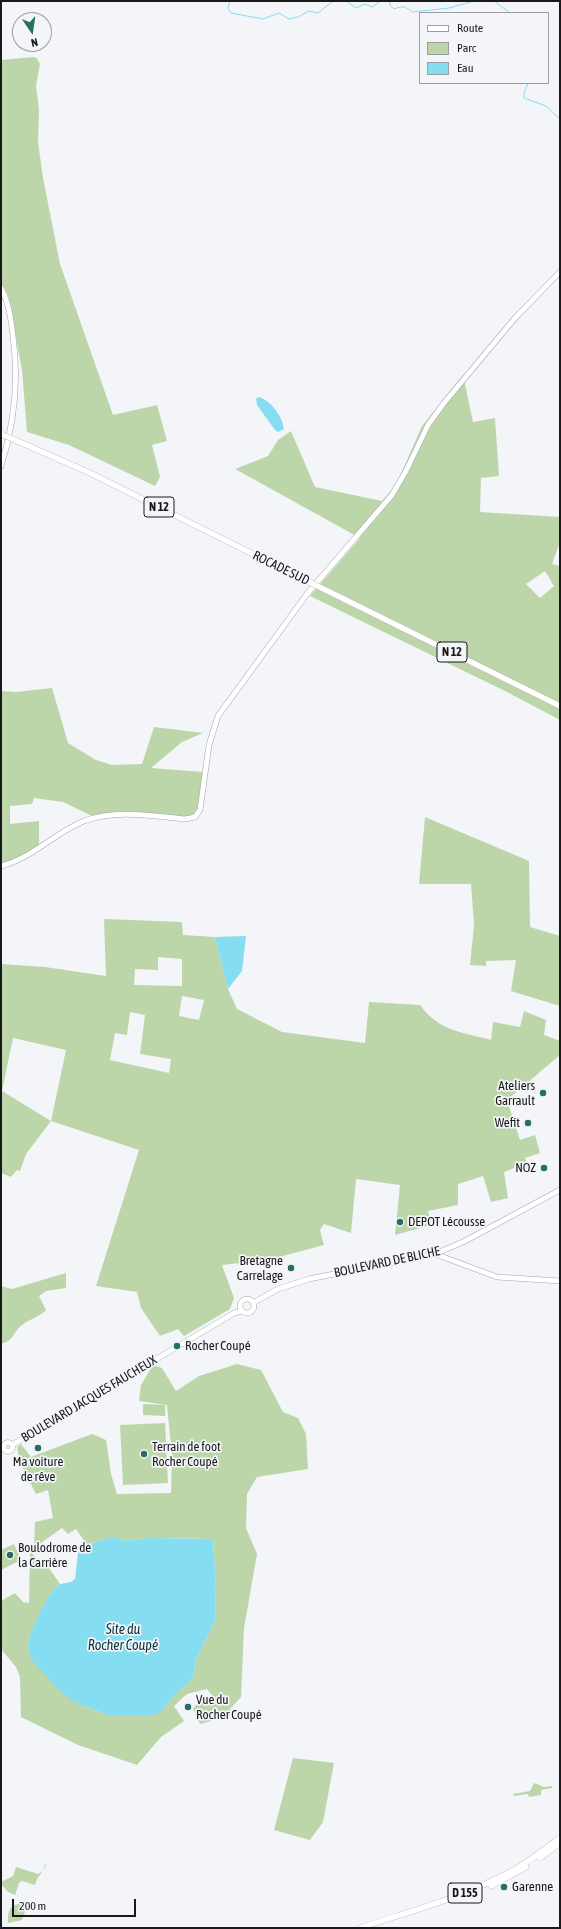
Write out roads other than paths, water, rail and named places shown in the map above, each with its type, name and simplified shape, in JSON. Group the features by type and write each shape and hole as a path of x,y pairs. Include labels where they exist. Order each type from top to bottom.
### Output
{"main road":[{"name":"ROCADE SUD","path":"2,435 88,472 560,706"},
{"name":"D 155","path":"360,1928 467,1892 491,1882 528,1862 560,1838"},
{"name":"D 155","path":"368,1928 466,1896 501,1882 560,1843"}],"street":[{"path":"1,866 27,857 67,830 99,817 136,815 185,819 197,815 200,810 203,794 209,745 218,716 307,594 392,495 406,471 428,425 444,403 515,318 560,272"},
{"path":"1,288 10,315 16,358 17,380 13,424 1,466"},
{"name":"BOULEVARD DE BLICHE","path":"253,1303 278,1289 309,1279 435,1254 483,1231 560,1190"},
{"path":"435,1254 497,1277 560,1281"},
{"path":"248,1299 253,1303 253,1309 250,1312 242,1311 240,1304 242,1300 248,1299"},
{"name":"BOULEVARD JACQUES FAUCHEUX","path":"3,1450 10,1451 12,1445 234,1313 242,1311"}],"water":[{"path":"258,397 263,398 275,409 281,419 284,429 278,432 275,430 257,405 256,399"},
{"path":"246,936 242,971 228,989 215,937"},
{"name":"Site du Rocher Coupé","path":"108,1538 119,1538 125,1541 150,1538 213,1539 216,1589 215,1621 196,1659 193,1678 168,1702 163,1710 154,1715 108,1715 84,1706 71,1700 58,1689 31,1659 28,1645 30,1636 41,1610 53,1590 60,1584 71,1582 75,1579 78,1553 81,1550 88,1545"}],"waterway":[{"path":"230,1 228,8 231,13 263,19 279,13 289,19 298,17 309,11 318,13 333,1"},
{"path":"346,1 356,8 365,4 372,7 381,1"},
{"path":"390,1 390,5 394,9 404,7 413,12 449,8 474,1"},
{"path":"494,1 509,12"},
{"path":"528,84 524,93 524,98 546,106 560,119"}],"place":[{"name":"Ateliers Garrault","path":"543,1093"},
{"name":"Wefit","path":"528,1123"},
{"name":"NOZ","path":"544,1168"},
{"name":"DEPOT Lécousse","path":"400,1222"},
{"name":"Bretagne Carrelage","path":"291,1268"},
{"name":"Rocher Coupé","path":"177,1346"},
{"name":"Ma voiture de rêve","path":"38,1448"},
{"name":"Terrain de foot Rocher Coupé","path":"144,1454"},
{"name":"Boulodrome de la Carrière","path":"10,1555"},
{"name":"Vue du Rocher Coupé","path":"188,1707"},
{"name":"Garenne","path":"504,1887"}]}
